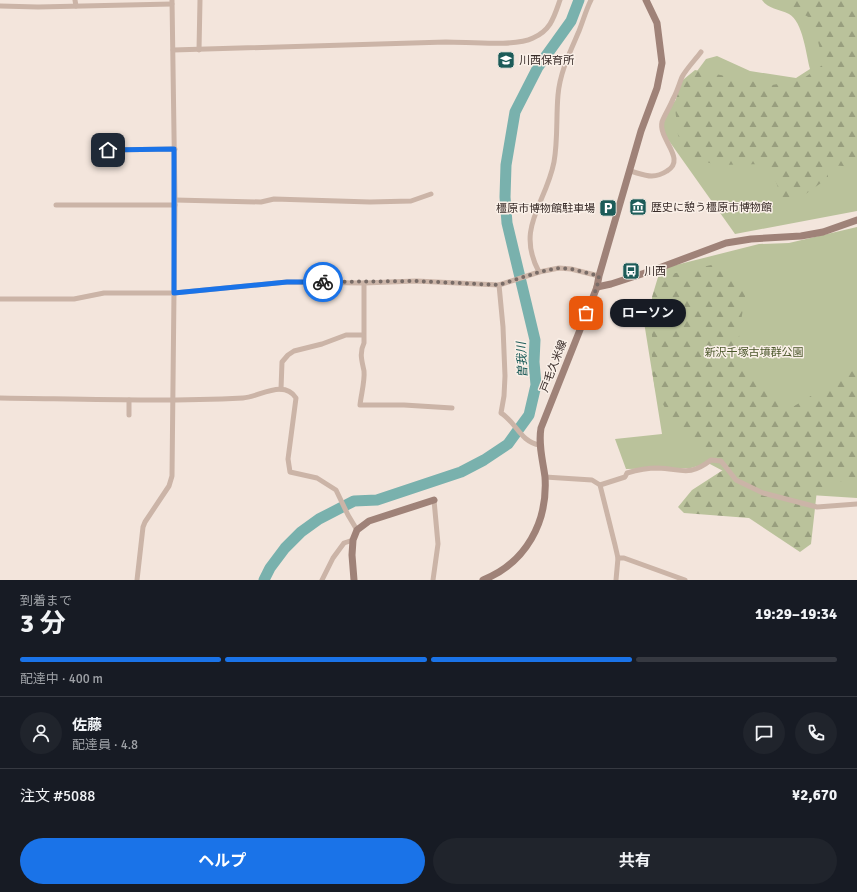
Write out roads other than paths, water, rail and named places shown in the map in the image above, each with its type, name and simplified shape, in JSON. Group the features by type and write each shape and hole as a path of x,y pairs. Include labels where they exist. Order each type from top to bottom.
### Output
{"main road":[{"name":"戸毛久米線","path":"483,580 496,574 511,563 524,550 538,527 544,508 544,477 540,445 541,428 597,287 641,131 657,88 662,63 657,23 646,0"},
{"path":"597,287 651,271 726,243 751,239 801,236 823,232 857,220"},
{"path":"354,580 352,555 353,540 357,530 369,521 434,500"}],"street":[{"path":"76,0 76,6"},
{"path":"199,50 200,0"},
{"path":"173,50 462,42 523,42 544,32 553,20 560,0"},
{"path":"537,273 530,247 533,218 546,188 554,164 558,95 562,70 591,0"},
{"path":"0,6 38,7 172,2 175,202 172,476 169,486 143,527 137,580"},
{"path":"630,170 650,177 660,176 671,169 675,161 672,151 664,138 662,122 683,76 701,52"},
{"path":"108,150 174,149"},
{"path":"56,205 175,202 261,202 274,198 370,202 411,201 431,194"},
{"path":"0,299 74,299 104,294 174,293 287,282 364,283 416,281 499,285 559,268 571,269 599,276"},
{"path":"364,283 364,343 361,348 361,362 364,371 360,405 404,404 452,408"},
{"path":"499,285 503,327 505,376 501,413 526,440 540,445"},
{"path":"281,389 282,362 294,351 322,344 346,335 363,335"},
{"path":"0,398 129,400 245,398 263,392 281,389 289,390 296,398 288,459 290,472 317,478 336,490 348,516 357,530"},
{"path":"129,400 129,415"},
{"path":"600,486 625,477 627,473 642,469 659,468 673,471 687,471 700,468 711,460 721,460 736,480 763,493 817,507 857,504"},
{"path":"544,477 592,480 600,486 618,558 616,580"},
{"path":"432,580 438,544 434,500"},
{"path":"322,580 333,558 344,543 353,540"},
{"path":"618,558 624,558 685,580"}],"waterway":[{"name":"曽我川","path":"264,580 270,568 285,548 301,532 319,519 354,501 377,500 461,472 484,460 508,444 529,415 536,385 534,362 535,340 507,223 505,197 506,165 515,112 538,67 571,21 579,0"}],"place":[{"name":"川西保育所","path":"506,60"},
{"name":"歴史に憩う橿原市博物館","path":"638,207"},
{"name":"橿原市博物館駐車場","path":"608,208"},
{"name":"川西","path":"631,271"},
{"name":"ローソン","path":"586,313"}],"park label":[{"name":"新沢千塚古墳群公園","path":"754,352"}]}
